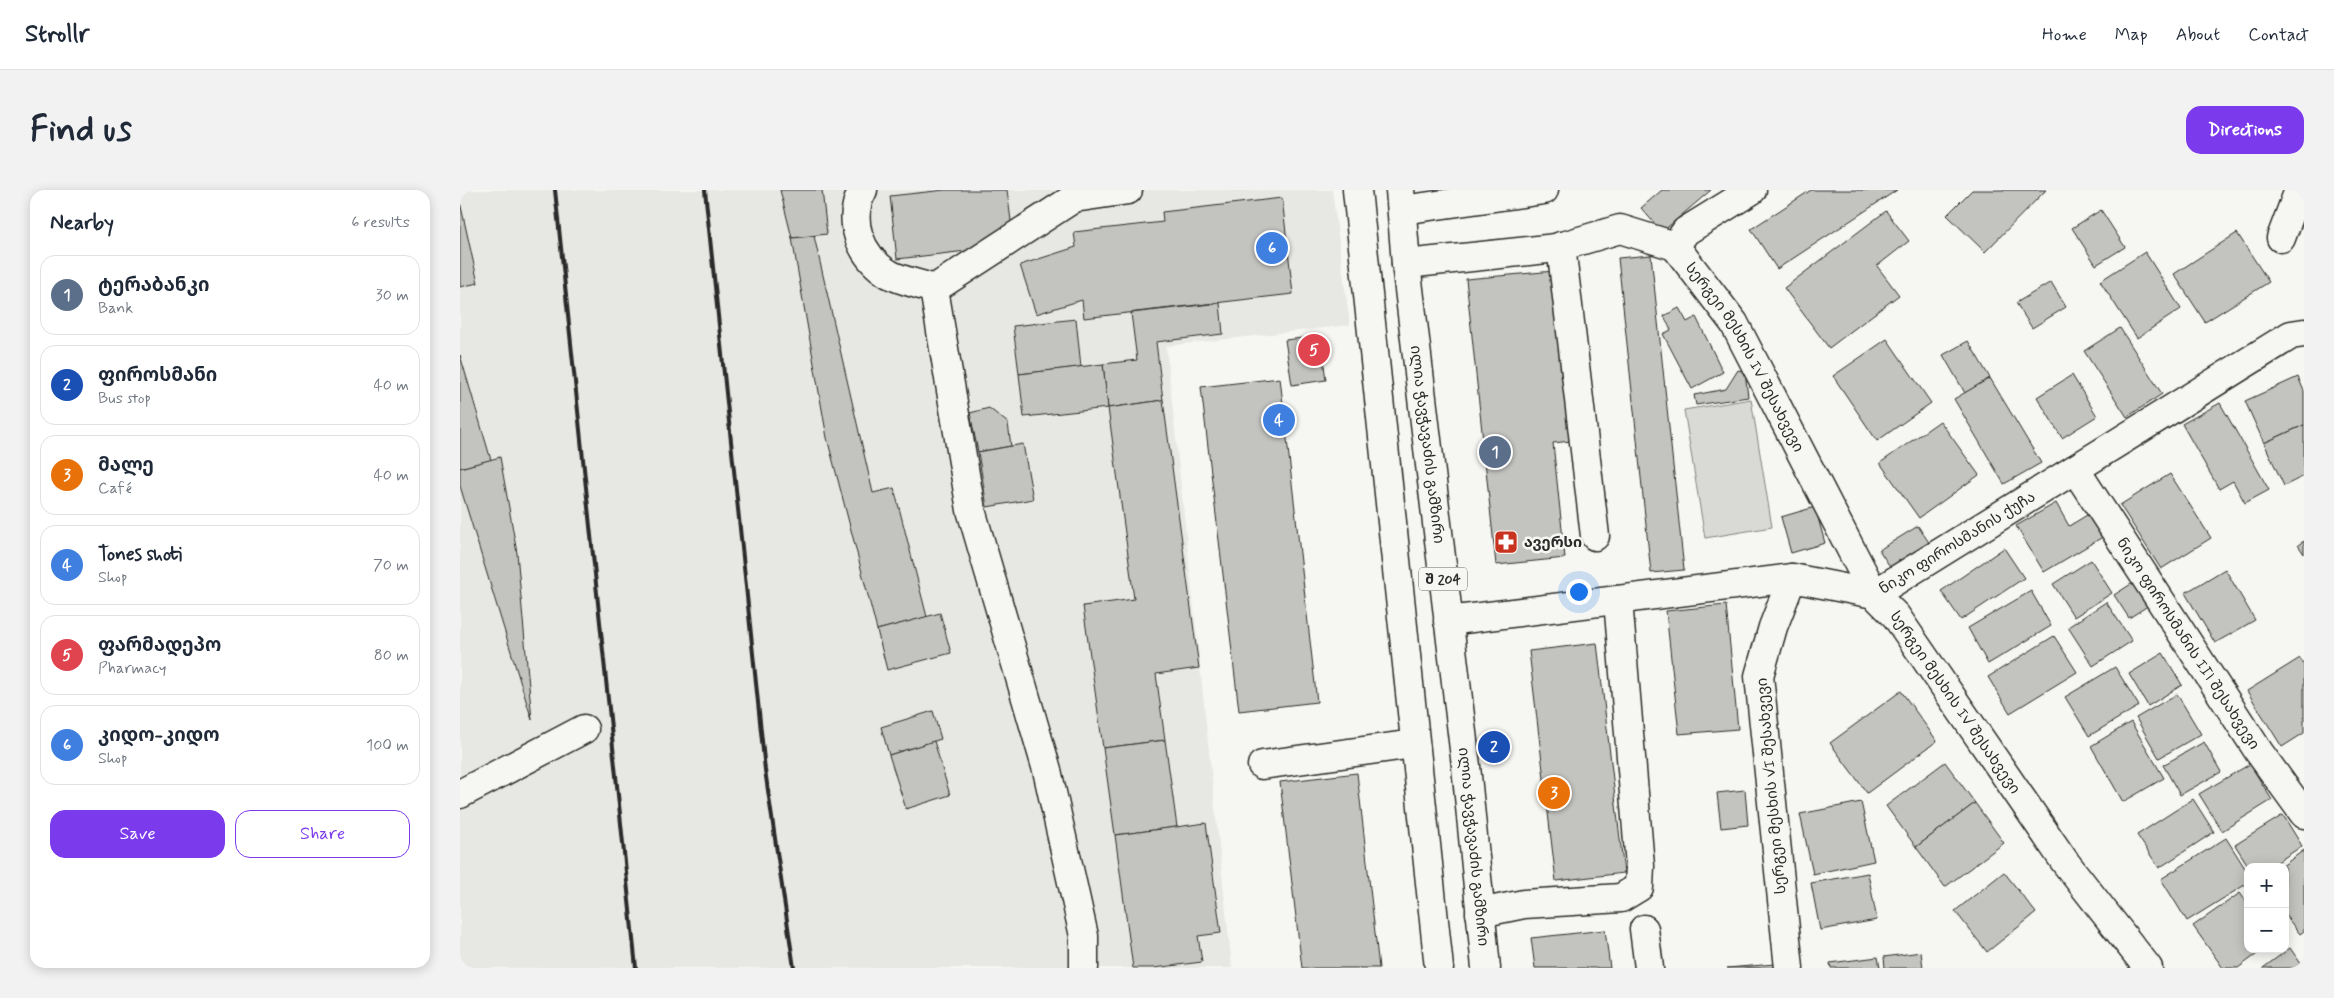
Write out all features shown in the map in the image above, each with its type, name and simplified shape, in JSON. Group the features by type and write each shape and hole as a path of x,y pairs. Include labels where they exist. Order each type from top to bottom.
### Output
{"street":[{"path":"863,190 857,201 855,227 867,254 890,274 934,289"},
{"path":"934,289 1074,198 1128,190"},
{"name":"შ 204","path":"1357,190 1439,968"},
{"path":"1401,200 1544,190"},
{"path":"1406,264 1561,246 1620,229 1674,246 1686,231 1752,190"},
{"path":"2281,238 2299,190"},
{"name":"ილია ჭავჭავაძის გამზირი","path":"1401,200 1406,264 1466,766 1486,968"},
{"path":"1561,246 1595,536"},
{"name":"სერგეი მესხის IV შესახვევი","path":"1674,246 1734,323 1874,594 1896,616 2065,862 2148,968"},
{"path":"934,289 971,510 1046,770 1084,936 1084,968"},
{"name":"ნიკო ფიროსმანის ქუჩა","path":"1448,621 1792,578 1874,594 2291,335 2304,334"},
{"name":"ნიკო ფიროსმანის III შესახვევი","path":"2075,469 2259,752 2304,814"},
{"name":"სერგეი მესხის VI შესახვევი","path":"1789,968 1759,676 1773,627 1792,578"},
{"path":"1480,914 1524,904 1621,898 1639,887 1640,866 1618,600"},
{"path":"460,794 584,729"},
{"path":"1262,765 1414,744"},
{"path":"1644,929 1649,968"}],"shaded area":[{"path":"460,190 1332,190 1350,325 1166,346 1232,968 460,968"},
{"path":"1751,399 1772,527 1705,538 1684,410"}],"building":[{"path":"780,190 822,190 827,234 792,238"},
{"path":"945,190 1007,190 1013,236 982,240 984,249 897,259 890,196"},
{"path":"1662,190 1711,190 1662,232 1641,208"},
{"path":"1811,190 1897,190 1777,269 1751,229"},
{"path":"1972,190 2046,190 1985,252 1947,215"},
{"path":"1282,198 1293,294 1084,318 1082,300 1036,314 1020,265 1076,247 1074,232 1163,222 1162,212"},
{"path":"460,202 478,283 460,287"},
{"path":"2101,210 2125,247 2096,265 2072,228"},
{"path":"1886,211 1909,241 1877,266 1899,295 1829,348 1784,288"},
{"path":"2237,233 2269,282 2205,322 2174,274"},
{"path":"814,236 873,493 894,488 927,617 877,630 827,438 792,238"},
{"path":"2145,252 2181,309 2137,338 2100,281"},
{"path":"1651,255 1684,570 1651,573 1618,258"},
{"path":"1554,271 1571,441 1553,443 1565,558 1496,565 1466,279"},
{"path":"2051,282 2066,307 2032,328 2016,303"},
{"path":"1220,303 1223,334 1156,342 1163,400 1108,408 1103,364 1137,360 1131,313"},
{"path":"1679,308 1687,322 1696,317 1723,372 1692,389 1663,334 1671,330 1664,316"},
{"path":"1076,319 1081,367 1019,374 1013,326"},
{"path":"2120,328 2162,394 2127,417 2084,351"},
{"path":"1320,336 1326,380 1292,385 1285,340"},
{"path":"1887,339 1931,403 1877,441 1833,376"},
{"path":"1968,341 1990,378 1965,393 1943,355"},
{"path":"460,355 491,460 460,468"},
{"path":"1103,364 1108,408 1024,417 1019,374"},
{"path":"1738,370 1745,372 1748,397 1696,405 1694,395 1726,389"},
{"path":"2072,375 2097,416 2062,438 2037,397"},
{"path":"2298,377 2304,391 2304,425 2264,443 2245,401"},
{"path":"1280,378 1317,702 1239,711 1201,387"},
{"path":"1990,378 2041,463 2004,484 1954,399"},
{"path":"1163,400 1199,668 1156,674 1165,740 1103,748 1083,606 1134,599 1108,408"},
{"path":"2220,403 2269,490 2245,503 2233,481 2219,489 2182,424"},
{"path":"989,408 1008,423 1011,446 978,452 970,413"},
{"path":"1940,421 1979,475 1919,518 1880,463"},
{"path":"2304,425 2304,476 2284,486 2264,443"},
{"path":"1023,444 1033,499 987,507 978,452"},
{"path":"500,457 517,553 532,720 460,486 460,468"},
{"path":"2170,474 2211,538 2161,569 2120,505"},
{"path":"2056,503 2069,526 2092,512 2106,535 2044,572 2016,526"},
{"path":"1815,507 1825,543 1791,553 1781,517"},
{"path":"1918,526 1930,544 1891,568 1879,550"},
{"path":"2304,541 2304,554 2298,545"},
{"path":"2004,548 2024,578 1961,620 1941,591"},
{"path":"2091,560 2112,593 2074,617 2053,584"},
{"path":"2225,569 2255,620 2215,643 2185,593"},
{"path":"2139,579 2154,602 2129,618 2114,595"},
{"path":"2031,591 2051,626 1988,664 1968,628"},
{"path":"2106,602 2132,641 2093,666 2068,627"},
{"path":"1726,605 1738,729 1679,734 1666,611"},
{"path":"940,613 951,653 887,670 877,630"},
{"path":"2054,636 2077,672 2010,713 1988,677"},
{"path":"1597,643 1624,873 1556,881 1529,651"},
{"path":"2163,653 2182,685 2148,706 2129,674"},
{"path":"2300,658 2304,665 2304,733 2282,747 2247,691"},
{"path":"2115,667 2139,706 2089,736 2065,697"},
{"path":"1901,691 1937,741 1867,793 1830,743"},
{"path":"2177,694 2201,734 2159,758 2136,718"},
{"path":"933,711 941,739 889,755 881,727"},
{"path":"2131,722 2164,778 2123,802 2091,746"},
{"path":"1165,740 1177,827 1115,835 1103,748"},
{"path":"934,741 950,795 906,809 889,755"},
{"path":"2204,742 2221,772 2180,795 2163,765"},
{"path":"1945,762 1975,803 1916,847 1886,806"},
{"path":"2250,764 2272,800 2222,831 2199,794"},
{"path":"1357,773 1379,968 1302,968 1280,782"},
{"path":"1745,790 1748,825 1721,828 1717,793"},
{"path":"2193,799 2214,832 2159,868 2137,835"},
{"path":"1861,802 1874,861 1813,874 1800,814"},
{"path":"1975,803 2004,843 1945,887 1916,847"},
{"path":"2283,815 2302,846 2276,863 2246,863 2235,845"},
{"path":"1206,823 1221,933 1198,936 1202,962 1154,968 1133,968 1115,835"},
{"path":"2226,838 2244,867 2244,885 2187,921 2161,879"},
{"path":"2304,850 2304,931 2300,934 2289,920 2289,863 2286,863"},
{"path":"2004,872 2036,913 1987,952 1955,911"},
{"path":"1868,873 1877,920 1820,930 1811,883"},
{"path":"2240,893 2244,898 2244,953 2259,953 2238,968 2223,968 2193,926"},
{"path":"1605,930 1610,968 1535,968 1531,938"},
{"path":"2289,949 2304,968 2263,968 2283,953 2289,953"},
{"path":"1921,952 1923,968 1885,968 1884,957"},
{"path":"1878,957 1880,968 1831,968 1830,963"},
{"path":"1775,964 1776,968 1727,968"}],"railway":[{"path":"555,190 636,968"},
{"path":"705,190 765,770 794,968"}],"place":[{"name":"კიდო-კიდო","path":"1272,248"},
{"name":"ფარმადეპო","path":"1314,350"},
{"name":"Tones shoti","path":"1279,420"},
{"name":"ტერაბანკი","path":"1495,452"},
{"name":"ავერსი","path":"1506,542"},
{"name":"ფიროსმანი","path":"1494,747"},
{"name":"მალე","path":"1554,793"}]}
